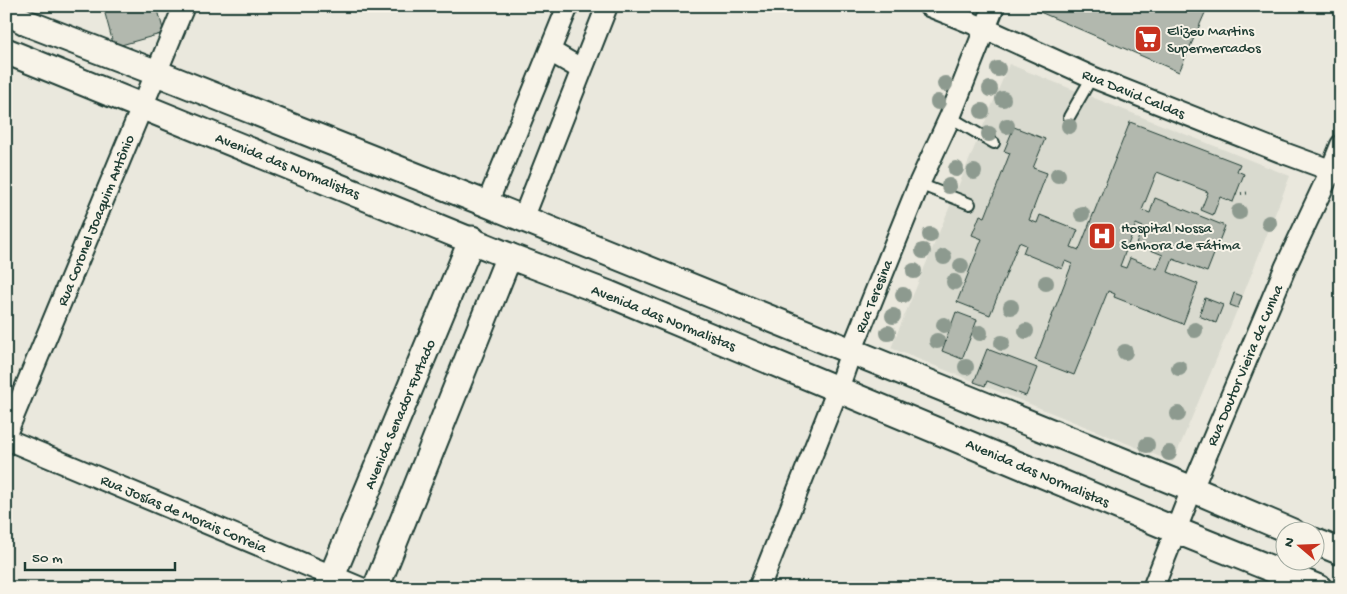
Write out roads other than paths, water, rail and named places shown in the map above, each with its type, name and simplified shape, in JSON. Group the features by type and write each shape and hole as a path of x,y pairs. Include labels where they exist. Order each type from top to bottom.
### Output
{"street":[{"name":"Rua Coronel Joaquim Antônio","path":"6,434 184,6"},
{"path":"487,204 568,6"},
{"path":"523,219 581,68 608,6"},
{"name":"Rua David Caldas","path":"929,6 984,28 1277,157 1336,172"},
{"name":"Rua Teresina","path":"759,588 851,352 919,184 950,117 994,6"},
{"path":"10,52 16,17 487,204 1274,524"},
{"path":"550,51 581,68"},
{"name":"Avenida das Normalistas","path":"10,52 508,256 609,294 1175,530 1319,588"},
{"name":"Rua Doutor Vieira da Cunha","path":"1153,588 1175,530 1286,266 1336,172 1341,145"},
{"name":"Avenida Senador Furtado","path":"330,581 472,240"},
{"path":"376,588 508,256"},
{"name":"Rua Josías de Morais Correia","path":"6,439 330,581 361,588"},
{"path":"1324,544 1341,552"}],"lane":[{"path":"1068,117 1092,77"},
{"path":"950,117 994,143"},
{"path":"919,184 970,204"}],"place":[{"name":"Elizeu Martins Supermercados","path":"1148,39"},
{"name":"Hospital Nossa Senhora de Fátima","path":"1102,236"}]}
